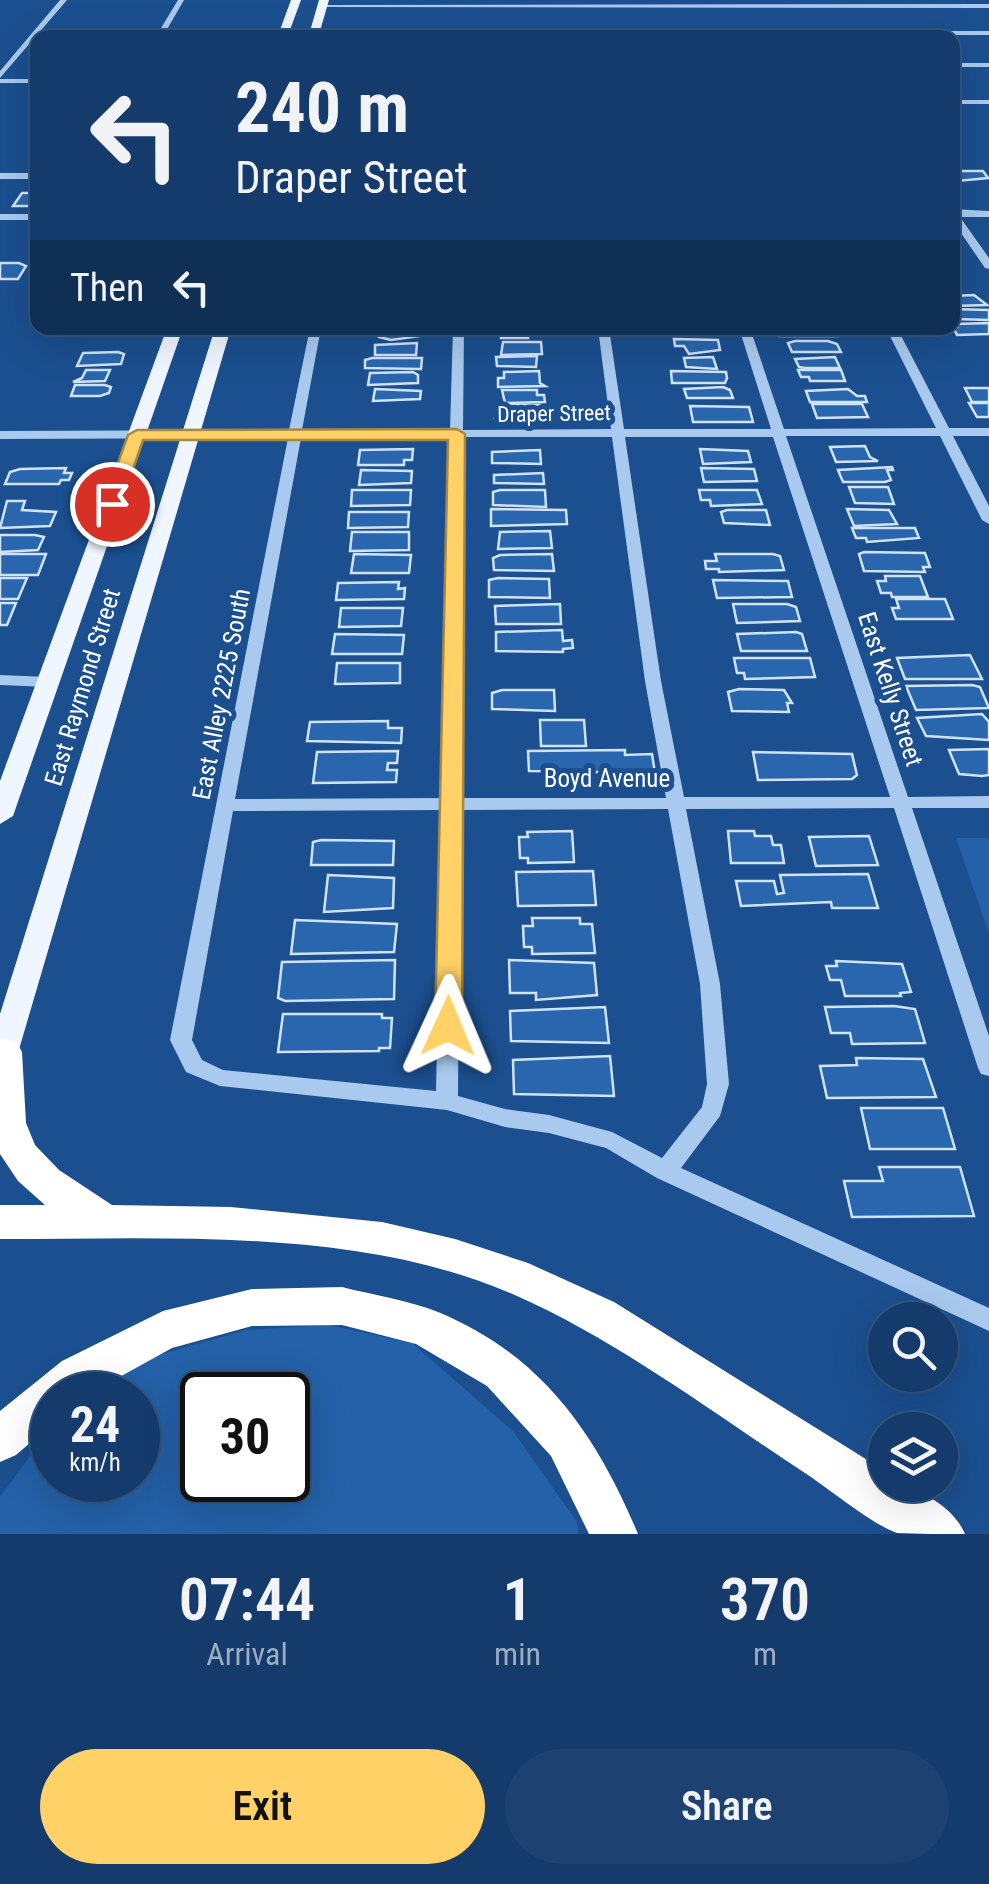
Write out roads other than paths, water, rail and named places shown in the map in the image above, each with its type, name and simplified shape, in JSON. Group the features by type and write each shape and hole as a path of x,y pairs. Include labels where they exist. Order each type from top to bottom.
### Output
{"highway":[{"path":"2,1058 8,1124 27,1162 60,1196 106,1222"},
{"path":"0,1222 261,1224 338,1230 434,1249 510,1274 579,1304 630,1334 941,1534"},
{"path":"0,1440 60,1385 108,1354 166,1327 208,1314 268,1304 351,1307 428,1328 506,1375 544,1410 570,1444 602,1500 614,1534"}],"main road":[{"path":"285,30 296,0"},
{"path":"315,30 323,4"},
{"name":"East Raymond Street","path":"0,816 173,335"},
{"name":"East Raymond Street","path":"2,1058 221,335"}],"street":[{"path":"39,30 64,0"},
{"path":"163,30 181,0"},
{"path":"983,0 989,6"},
{"path":"639,3 648,30"},
{"path":"323,4 989,6"},
{"path":"465,30 466,7"},
{"path":"960,33 989,33"},
{"path":"0,78 30,41"},
{"path":"960,65 989,65"},
{"path":"0,78 30,80"},
{"path":"985,102 989,110"},
{"path":"0,176 30,176"},
{"path":"960,214 989,214"},
{"path":"0,218 30,217"},
{"path":"960,224 989,266"},
{"name":"East Alley 2225 South","path":"313,335 181,1040 194,1066 220,1078 447,1100"},
{"path":"458,335 447,1100 505,1118 612,1140 665,1171 989,1320"},
{"path":"604,335 653,682 710,984 718,1084 712,1110 665,1171"},
{"name":"East Kelly Street","path":"746,335 989,1068"},
{"path":"895,335 989,520"},
{"name":"Draper Street","path":"0,435 989,432"},
{"path":"0,680 48,682"},
{"name":"Boyd Avenue","path":"226,805 989,802"}]}
